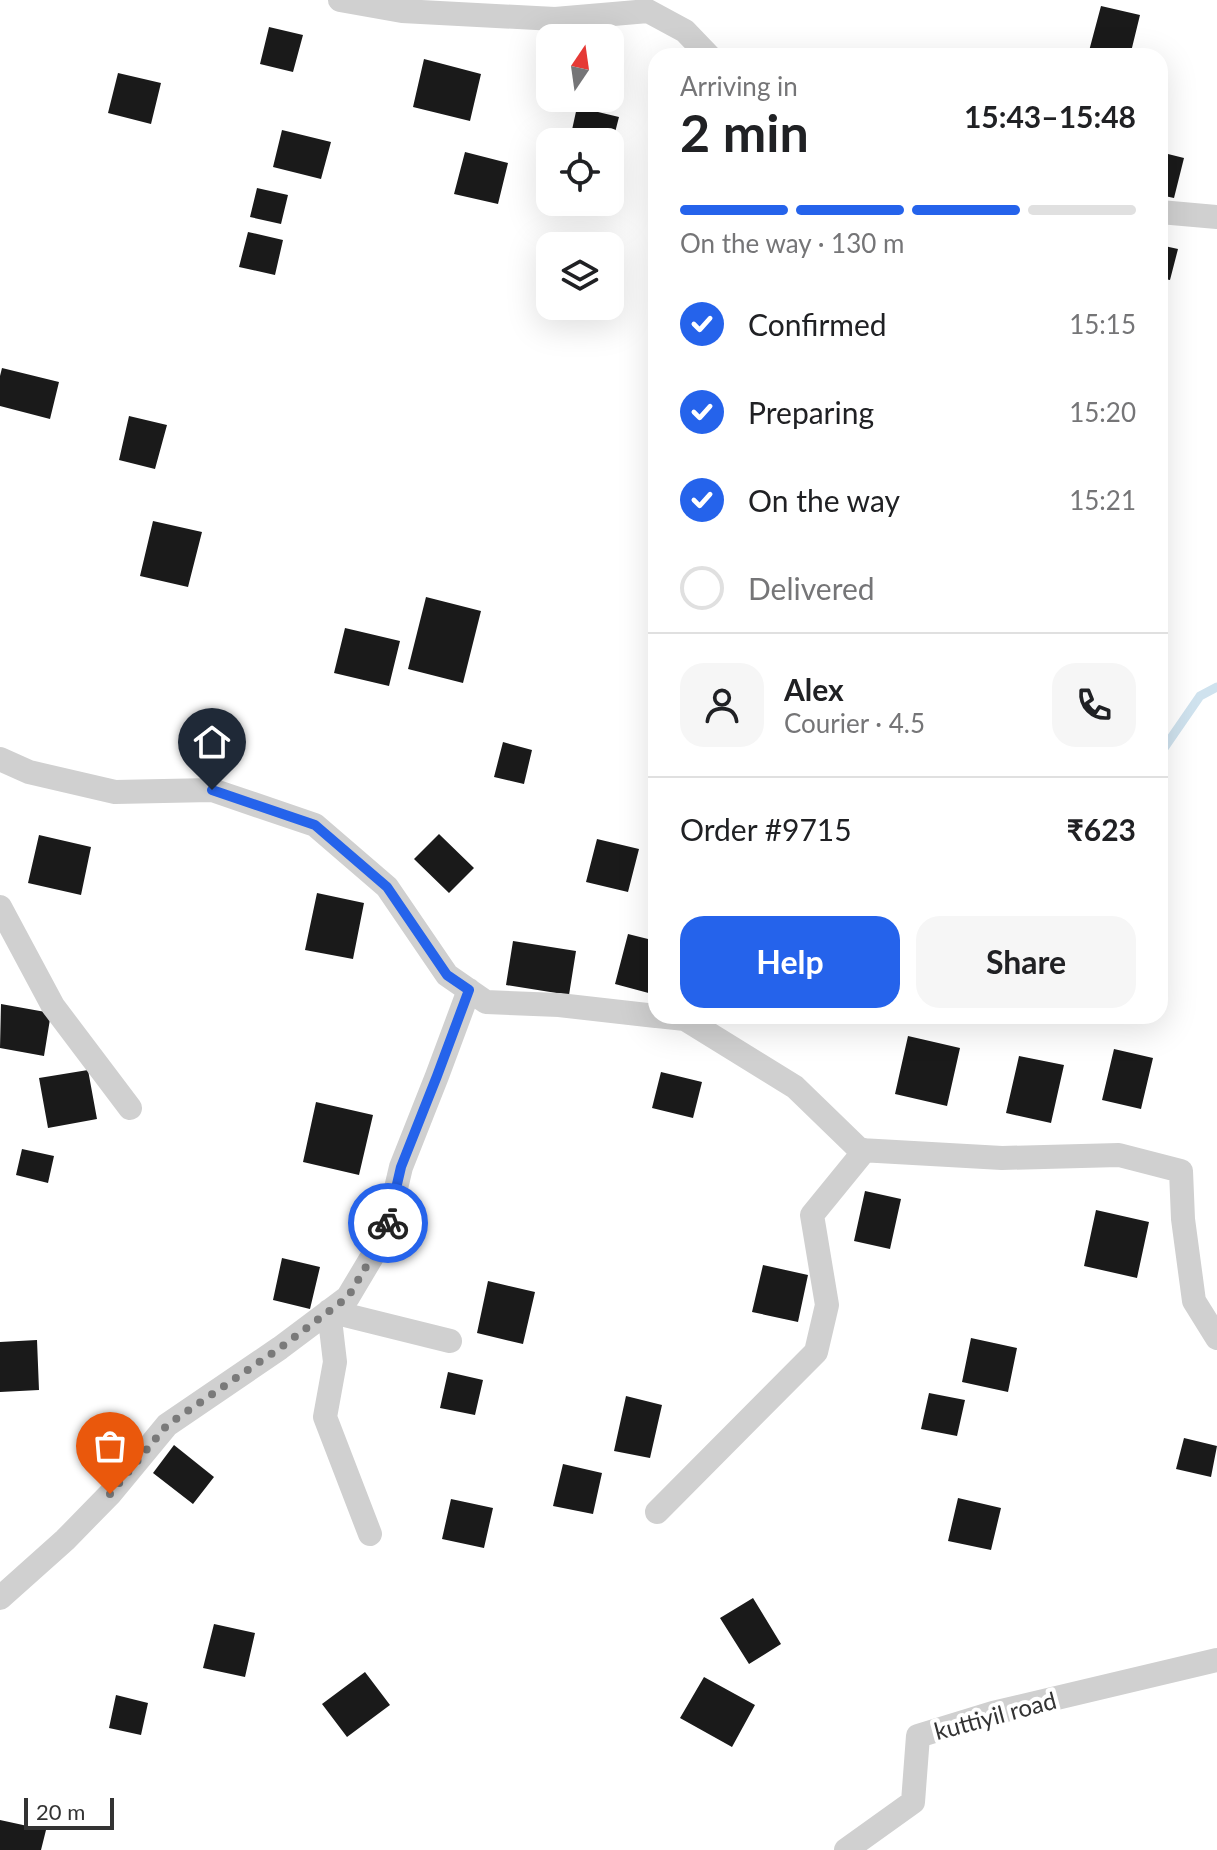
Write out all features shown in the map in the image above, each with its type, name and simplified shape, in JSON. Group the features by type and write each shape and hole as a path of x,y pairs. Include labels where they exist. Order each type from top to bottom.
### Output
{"street":[{"path":"340,0 402,11 648,11 685,31 701,48"},
{"path":"1168,213 1217,217"},
{"path":"0,759 29,772 115,792 212,790 315,825 387,887 447,975 486,1002 559,1005 648,1015"},
{"path":"0,907 53,1006 130,1108"},
{"path":"0,1598 101,1503 167,1425 348,1297 385,1235 401,1167 469,990"},
{"path":"693,1024 795,1087 860,1150 1002,1158 1119,1155 1181,1171 1183,1219 1194,1301 1217,1338"},
{"path":"657,1512 816,1352 827,1305 812,1215 865,1150"},
{"path":"329,1311 450,1341"},
{"path":"329,1311 335,1362 325,1417 370,1534"},
{"name":"kuttiyil road","path":"846,1850 913,1802 918,1736 993,1713 1217,1660"}],"building":[{"path":"1101,6 1140,15 1132,48 1090,48"},
{"path":"269,27 303,35 293,72 260,64"},
{"path":"424,59 481,74 470,121 413,107"},
{"path":"118,73 161,83 151,124 108,113"},
{"path":"576,112 598,112 619,117 616,128 572,128"},
{"path":"282,130 331,142 321,179 273,167"},
{"path":"465,152 508,163 498,204 454,194"},
{"path":"1168,154 1184,158 1174,198 1168,197"},
{"path":"257,188 288,195 281,224 250,217"},
{"path":"248,232 283,240 275,275 239,267"},
{"path":"1168,247 1178,249 1168,280"},
{"path":"2,368 59,382 50,419 0,406"},
{"path":"129,416 167,425 155,469 119,460"},
{"path":"153,521 202,532 188,587 140,576"},
{"path":"426,597 481,611 463,683 408,669"},
{"path":"345,628 400,641 389,686 334,673"},
{"path":"503,742 532,750 524,784 494,777"},
{"path":"439,834 474,868 449,893 414,859"},
{"path":"39,835 91,847 81,895 28,883"},
{"path":"597,839 639,849 628,892 586,882"},
{"path":"317,893 364,903 353,959 305,950"},
{"path":"628,934 648,939 648,993 615,984"},
{"path":"513,941 576,951 569,995 506,985"},
{"path":"1,1004 51,1013 44,1056 0,1048"},
{"path":"908,1036 960,1048 947,1106 895,1094"},
{"path":"1114,1049 1153,1058 1141,1109 1102,1100"},
{"path":"1019,1056 1064,1065 1051,1123 1006,1113"},
{"path":"88,1070 97,1119 48,1128 39,1078"},
{"path":"661,1072 702,1082 693,1118 652,1108"},
{"path":"316,1102 373,1115 359,1175 303,1162"},
{"path":"22,1149 54,1156 48,1183 16,1175"},
{"path":"865,1191 901,1199 890,1249 854,1241"},
{"path":"1096,1210 1149,1222 1137,1278 1084,1266"},
{"path":"282,1258 320,1267 310,1309 273,1300"},
{"path":"763,1265 808,1275 798,1322 752,1312"},
{"path":"488,1281 535,1292 523,1344 477,1333"},
{"path":"971,1338 1017,1348 1008,1392 962,1382"},
{"path":"37,1340 39,1390 0,1392 0,1342"},
{"path":"448,1372 483,1380 475,1415 440,1408"},
{"path":"929,1393 965,1400 957,1436 921,1429"},
{"path":"626,1396 662,1405 650,1458 614,1451"},
{"path":"1184,1438 1217,1446 1211,1477 1176,1469"},
{"path":"174,1445 214,1477 193,1504 153,1473"},
{"path":"563,1464 602,1473 593,1514 553,1506"},
{"path":"958,1498 1001,1508 991,1550 948,1541"},
{"path":"451,1499 493,1508 484,1548 442,1539"},
{"path":"753,1598 781,1644 749,1664 720,1618"},
{"path":"214,1624 255,1633 245,1677 203,1668"},
{"path":"365,1672 390,1705 347,1737 322,1704"},
{"path":"704,1677 755,1705 732,1747 680,1718"},
{"path":"116,1695 148,1703 141,1735 109,1728"},
{"path":"0,1820 46,1830 41,1850 0,1850"}],"waterway":[{"path":"1168,742 1200,696 1217,687"}],"way so far":[{"path":"110,1494 167,1425 348,1297 385,1235 388,1223"}],"route":[{"path":"212,790 315,825 387,887 447,975 469,990 401,1167 388,1223"}]}
